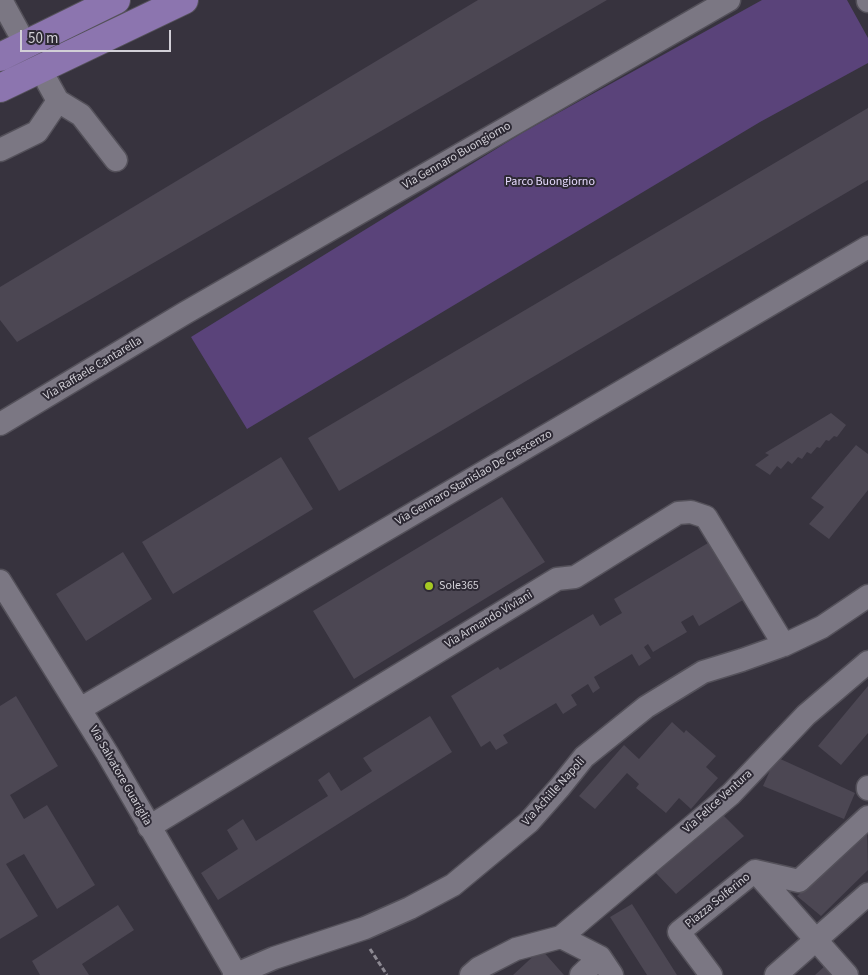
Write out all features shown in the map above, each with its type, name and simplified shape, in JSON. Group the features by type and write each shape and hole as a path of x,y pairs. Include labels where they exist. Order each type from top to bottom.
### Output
{"highway":[{"path":"0,57 116,0"},
{"path":"0,88 184,0"}],"street":[{"path":"1,0 18,31"},
{"name":"Via Gennaro Buongiorno","path":"185,313 729,0"},
{"path":"0,150 37,132 53,92 81,115 116,160"},
{"name":"Via Gennaro Stanislao De Crescenzo","path":"80,709 868,247"},
{"name":"Via Raffaele Cantarella","path":"0,424 185,313"},
{"name":"Via Armando Viviani","path":"150,827 557,579 575,577 678,512 691,512 706,517 784,645"},
{"name":"Via Salvatore Guariglia","path":"0,581 80,709 235,975"},
{"name":"Via Achille Napoli","path":"235,975 274,958 365,928 410,908 454,885 529,822 584,757 646,707 703,672 784,645 822,627 868,596"},
{"name":"Via Felice Ventura","path":"561,937 731,794 806,715 868,662"},
{"path":"755,871 799,881 868,817"},
{"name":"Piazza Solferino","path":"711,975 679,932 755,871 847,975"},
{"path":"776,975 868,894"},
{"path":"472,975 479,968 516,949 561,937 606,966"},
{"path":"581,975 606,966"}],"path":[{"path":"367,943 387,975"}],"green space":[{"name":"Parco Buongiorno","path":"762,0 847,0 868,38 868,63 760,122 247,429 191,337 522,133"}],"building":[{"path":"478,0 607,0 17,342 0,320 0,287"},
{"path":"868,108 868,180 339,491 308,438"},
{"path":"831,413 846,425 837,437 834,436 829,441 826,440 820,448 817,447 811,454 807,452 802,459 798,457 792,464 788,461 781,469 777,466 770,475 755,465 769,455 765,453"},
{"path":"856,445 868,454 868,490 829,539 809,524 824,507 811,498"},
{"path":"281,457 313,509 173,594 142,542"},
{"name":"Sole365","path":"502,497 545,562 354,679 313,611"},
{"path":"708,543 743,600 699,626 693,615 681,622 687,632 653,652 648,644 644,647 651,658 639,666 632,654 594,677 600,688 593,693 588,684 571,695 577,705 563,714 556,703 503,735 508,743 496,750 490,741 481,747 451,696 498,667 500,670 593,614 600,626 622,613 614,599"},
{"path":"123,552 152,599 86,641 56,594"},
{"path":"868,686 868,733 841,765 818,746"},
{"path":"16,696 58,766 10,795 24,819 47,805 95,885 57,909 24,854 6,864 38,916 0,939 0,706"},
{"path":"430,716 452,752 218,900 201,873 238,849 227,830 243,819 256,841 328,796 318,780 329,772 341,791 372,771 363,758"},
{"path":"672,722 684,733 686,730 716,756 706,767 718,778 691,809 679,798 666,813 636,788 639,784 627,773 595,809 579,796 624,745 639,759"},
{"path":"776,757 855,793 844,819 763,786"},
{"path":"723,815 744,836 676,894 654,871"},
{"path":"867,832 868,870 821,916 797,896"},
{"path":"632,904 677,975 647,975 610,917"},
{"path":"118,905 134,930 82,964 89,975 40,975 32,961"},
{"path":"541,949 564,975 513,975"},
{"path":"827,964 838,975 815,975"}],"place":[{"name":"Sole365","path":"429,586"}]}
